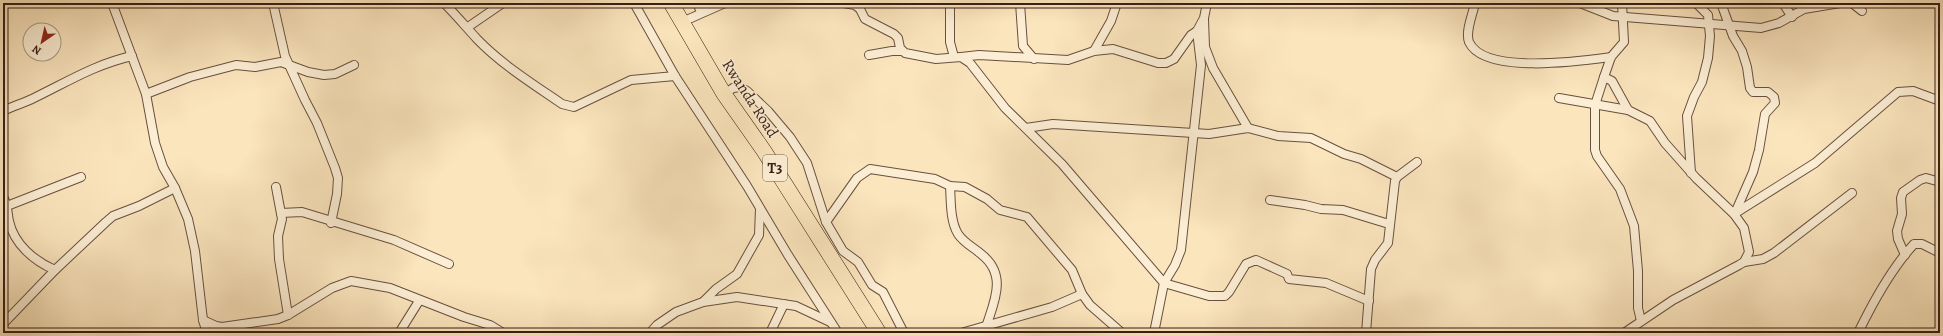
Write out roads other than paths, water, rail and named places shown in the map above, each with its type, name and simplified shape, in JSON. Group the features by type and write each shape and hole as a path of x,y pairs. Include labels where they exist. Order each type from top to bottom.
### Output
{"highway":[{"name":"Rwanda Road","path":"671,3 724,94 764,151 879,333"}],"street":[{"path":"112,3 146,94 155,144 163,167 175,188 188,219 195,251 203,320 207,333"},
{"path":"273,3 285,56 317,123 338,178 337,194 331,223"},
{"path":"444,3 468,27 476,38 507,65 562,104 574,107 631,80 675,76"},
{"path":"468,27 503,3"},
{"path":"634,3 675,76 760,207 838,333"},
{"path":"697,3 701,12"},
{"path":"682,22 701,12 725,3"},
{"path":"844,3 858,7 865,19 894,34 898,38 902,51"},
{"path":"950,3 950,42 957,57 970,63 1005,108 1062,164 1164,283 1209,296 1225,296 1246,264 1256,260 1287,274 1289,279 1326,283 1369,301"},
{"path":"1020,3 1023,46 1034,59"},
{"path":"1094,51 1111,21 1116,3"},
{"path":"869,55 892,51 902,51 908,54 936,59 979,55 1068,60 1094,51 1119,49 1158,63 1166,63 1174,59 1191,35 1197,31 1204,18 1208,3"},
{"path":"1475,3 1468,33 1469,42 1479,52 1495,60 1554,63 1611,57"},
{"path":"1580,3 1606,15 1761,28 1779,23 1804,9 1840,3"},
{"path":"1622,3 1624,42 1611,57 1595,105 1595,150 1597,156 1620,189 1636,234 1639,282 1638,308 1641,321"},
{"path":"1691,173 1687,116 1694,96 1702,82 1709,42 1708,15 1696,3"},
{"path":"1721,3 1728,26 1742,51 1747,67 1750,88 1754,92 1768,92 1774,97 1776,103 1765,114 1762,135 1753,172 1734,214"},
{"path":"1783,3 1792,17"},
{"path":"1852,3 1862,11"},
{"path":"1204,18 1205,47 1213,68 1248,128"},
{"path":"1154,333 1164,283 1175,265 1181,250 1201,65 1197,31"},
{"path":"3,112 83,72 115,60 132,56"},
{"path":"146,94 190,77 236,65 255,67 276,62 289,64 308,72 324,75 335,74 354,65"},
{"path":"1604,77 1612,81 1628,110"},
{"path":"724,94 733,88 740,87 747,91 768,111 787,133 807,163 826,222 845,254 858,262 872,285 883,292 904,333"},
{"path":"1734,214 1815,163 1898,92 1913,91 1940,101"},
{"path":"1559,98 1628,110 1650,121 1664,143 1691,173 1734,214 1746,235 1749,252 1744,262"},
{"path":"1026,128 1053,124 1215,134 1248,128 1270,135 1311,138 1344,154 1361,159 1397,177"},
{"path":"1365,332 1371,269 1375,260 1388,243 1397,177 1417,162"},
{"path":"826,222 857,178 870,169 935,179 950,186 969,188 987,199 1000,210 1021,215 1030,220 1041,235 1072,270 1082,294 1095,311 1122,333"},
{"path":"7,206 81,178"},
{"path":"1905,254 1898,239 1897,231 1902,214 1901,198 1903,192 1920,180 1926,178 1931,178 1940,182"},
{"path":"276,186 282,219 278,236 278,259 288,315"},
{"path":"950,186 953,218 957,233 988,260 997,281 996,296 987,324"},
{"path":"3,324 54,270 113,216 139,206 175,188"},
{"path":"1624,333 1673,300 1744,262 1763,259 1774,253 1852,193"},
{"path":"3,197 7,206 9,222 19,242 36,260 54,270"},
{"path":"1270,200 1321,209 1343,210 1390,224"},
{"path":"703,302 716,289 737,274 759,235 760,207"},
{"path":"281,213 297,211 331,223 394,240 449,264"},
{"path":"1858,333 1869,312 1905,254 1917,243 1940,253"},
{"path":"203,320 223,330 260,323 288,315 332,288 352,281 390,288 419,301 490,325 503,333"},
{"path":"961,333 987,324 1052,307 1082,294"},
{"path":"650,333 657,325 676,312 703,302 737,297 807,309 831,323"},
{"path":"399,333 419,301"},
{"path":"770,333 784,304"}]}
